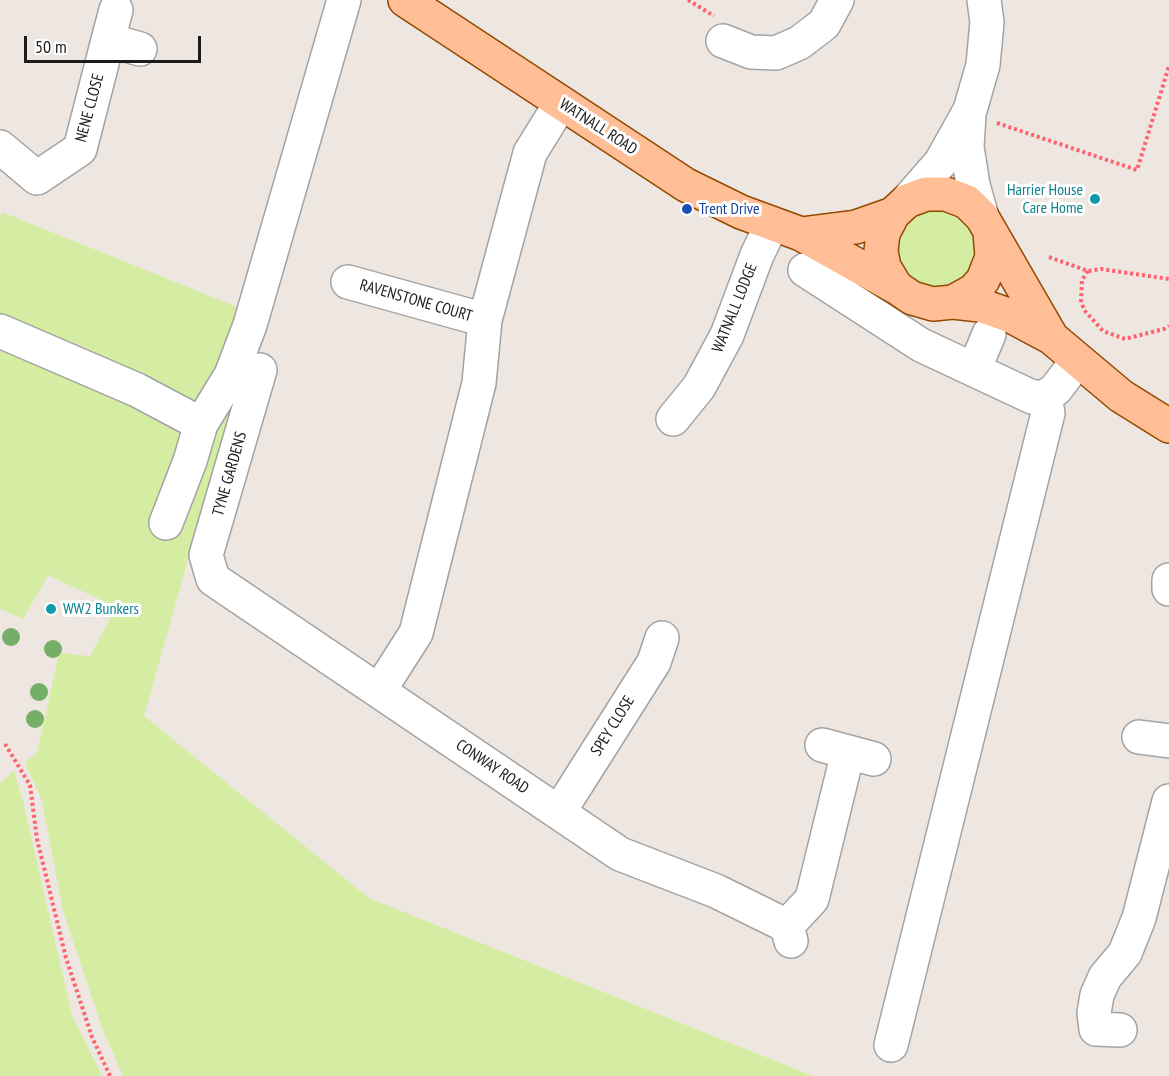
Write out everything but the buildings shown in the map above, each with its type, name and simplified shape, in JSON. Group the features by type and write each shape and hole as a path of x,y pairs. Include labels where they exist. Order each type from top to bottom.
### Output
{"main road":[{"name":"WATNALL ROAD","path":"405,0 687,185 786,229 896,287 912,298 933,304 953,302 980,305 1011,316 1052,339 1121,396 1169,426"},
{"name":"WATNALL ROAD","path":"786,229 856,227 927,194 946,194 967,202 986,224 1052,339"},
{"path":"896,287 885,267 881,251 883,233 900,208"},
{"path":"953,302 973,291 983,280 992,257 986,224"}],"street":[{"path":"166,523 190,461 201,424 231,375 250,325 344,0"},
{"path":"719,28 751,52 776,53 799,43 824,24 837,0"},
{"path":"984,0 987,22 982,116 968,147 973,185 986,224"},
{"name":"NENE CLOSE","path":"0,147 37,178 80,149 112,25 140,49"},
{"path":"379,691 416,633 479,383 485,320 530,153 561,103"},
{"path":"900,208 982,116"},
{"name":"WATNALL LODGE","path":"673,419 699,387 727,335 757,255 786,229"},
{"path":"805,270 921,345 1032,398 1045,397 1056,389 1077,361"},
{"name":"RAVENSTONE COURT","path":"348,282 485,320"},
{"path":"0,331 136,390 201,424"},
{"path":"974,370 989,334"},
{"name":"TYNE GARDENS","path":"213,579 206,555 260,370"},
{"path":"891,1045 1048,413 1045,397"},
{"name":"CONWAY ROAD","path":"213,579 620,854 716,891 789,933 812,899 848,752"},
{"path":"1169,580 1169,589"},
{"name":"SPEY CLOSE","path":"559,812 654,662 662,638"},
{"path":"1120,1030 1096,1029 1094,1013 1097,996 1105,977 1125,953 1140,918 1169,801"}],"path":[{"path":"688,0 719,28"},
{"path":"982,116 1110,158 1137,170 1169,66"},
{"path":"1049,257 1088,271 1101,269 1169,279"},
{"path":"1088,271 1082,280 1081,300 1084,310 1103,331 1125,339 1164,330 1169,326"},
{"path":"5,744 30,785 37,839 66,958 92,1037 110,1076"}],"green space":[{"path":"936,208 951,211 964,220 973,233 976,248 973,263 964,276 951,285 936,288 921,285 908,276 899,263 896,248 899,233 908,220 921,211"},
{"path":"2,212 257,315 144,716 369,898 813,1076 123,1076 102,1028 63,911 42,801 25,762 37,753 59,653 90,656 116,607 48,575 23,619 0,609 0,217"},
{"path":"14,771 23,801 72,1015 102,1076 0,1076 0,783"}],"place":[{"name":"Harrier House Care Home","path":"1095,199"},
{"name":"Trent Drive","path":"687,209"},
{"name":"WW2 Bunkers","path":"51,609"}]}
